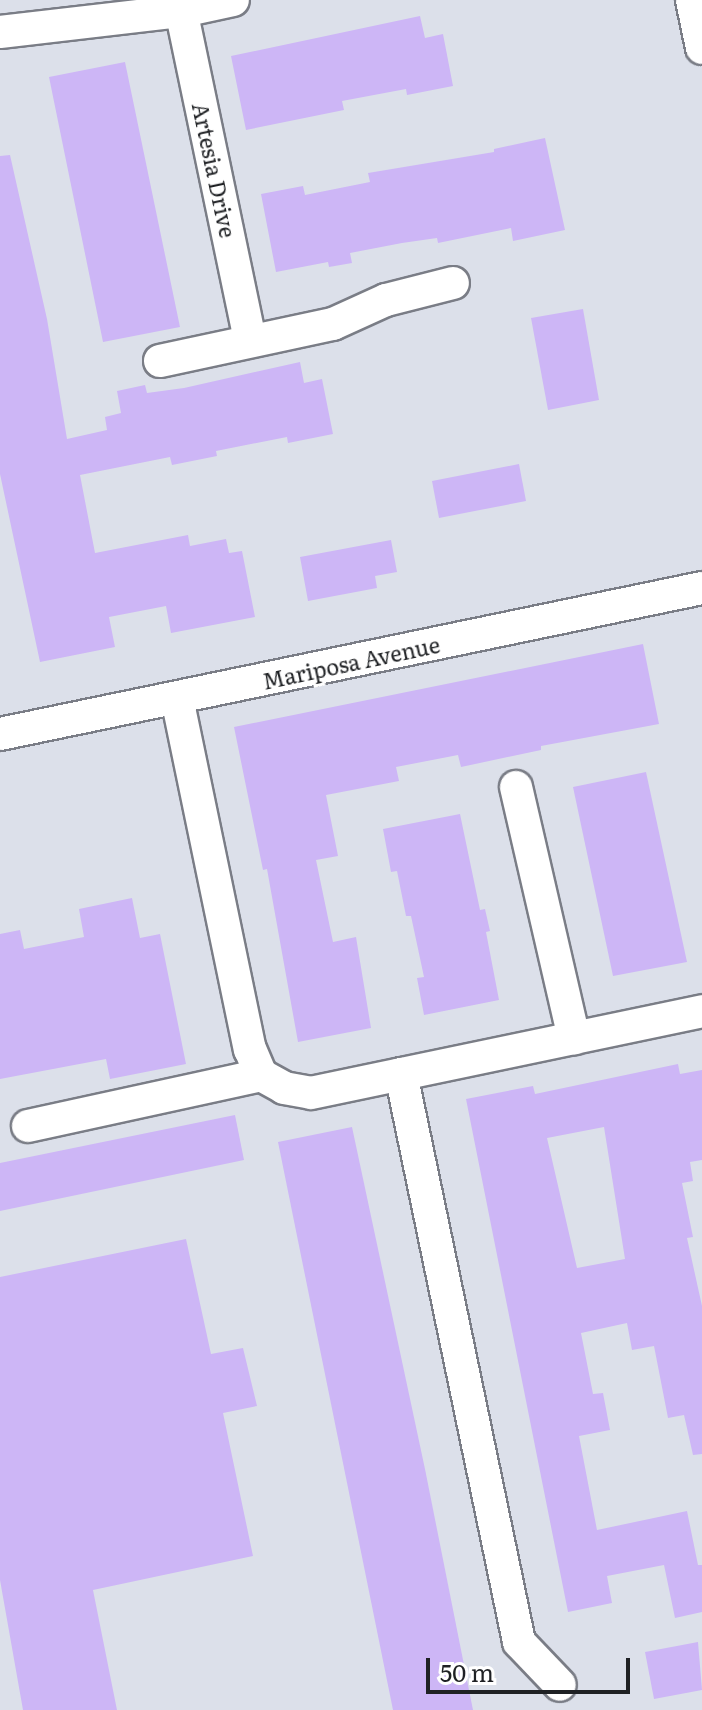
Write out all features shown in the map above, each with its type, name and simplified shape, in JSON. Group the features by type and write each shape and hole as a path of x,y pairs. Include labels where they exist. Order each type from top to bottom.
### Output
{"street":[{"path":"0,32 233,0"},
{"path":"692,0 702,48"},
{"name":"Artesia Drive","path":"181,5 250,340"},
{"path":"160,361 333,324 386,300 453,283"},
{"name":"Mariposa Avenue","path":"0,734 702,588"},
{"path":"177,698 250,1049 261,1075 284,1088 311,1093 702,1011"},
{"path":"516,787 574,1038"},
{"path":"401,1074 519,1642 560,1685"},
{"path":"28,1126 261,1075"}],"building":[{"path":"420,16 425,38 443,34 453,86 407,95 406,89 342,101 344,110 246,130 231,56"},
{"path":"125,62 180,327 103,342 49,77"},
{"path":"545,138 565,230 513,241 511,228 438,243 437,238 402,243 350,253 352,263 329,267 328,262 276,272 261,194 303,186 305,195 370,182 368,173 494,152 494,149"},
{"path":"10,155 47,319 67,439 107,430 105,417 121,413 117,391 145,385 147,393 184,388 300,362 304,383 322,379 333,434 288,443 287,437 216,451 217,456 172,465 170,457 80,475 95,553 188,535 190,546 226,539 229,553 242,551 255,617 171,633 166,606 109,617 115,647 40,662 0,474 0,156"},
{"path":"583,309 599,400 548,410 531,318"},
{"path":"519,464 526,501 439,518 432,481"},
{"path":"391,540 397,572 375,576 377,588 308,601 300,557"},
{"path":"643,644 659,724 541,746 541,750 461,767 458,755 396,767 399,781 326,795 338,856 316,860 333,942 356,937 371,1028 298,1042 267,869 263,870 234,727"},
{"path":"646,772 687,962 613,976 573,787"},
{"path":"460,814 480,910 485,909 490,931 486,932 499,1000 424,1015 417,978 424,977 411,916 406,916 397,871 391,872 383,829"},
{"path":"132,898 140,938 160,934 186,1064 110,1079 106,1059 0,1079 0,934 20,930 24,949 84,937 79,909"},
{"path":"678,1064 680,1074 702,1070 702,1160 690,1162 693,1181 682,1183 693,1237 687,1238 702,1306 702,1454 693,1455 684,1415 668,1418 654,1346 632,1350 627,1323 581,1333 593,1394 603,1393 610,1430 579,1436 597,1530 687,1511 698,1565 702,1565 702,1612 675,1618 664,1565 607,1576 612,1603 568,1612 466,1099 533,1086 535,1094","holes":["604,1127 625,1259 577,1268 547,1138"]},
{"path":"235,1115 244,1160 0,1211 0,1163"},
{"path":"352,1127 473,1710 393,1710 278,1142"},
{"path":"186,1239 211,1354 243,1348 257,1406 223,1413 253,1556 93,1590 117,1710 23,1710 0,1580 0,1277"},
{"path":"698,1642 702,1690 654,1699 645,1652"}]}
